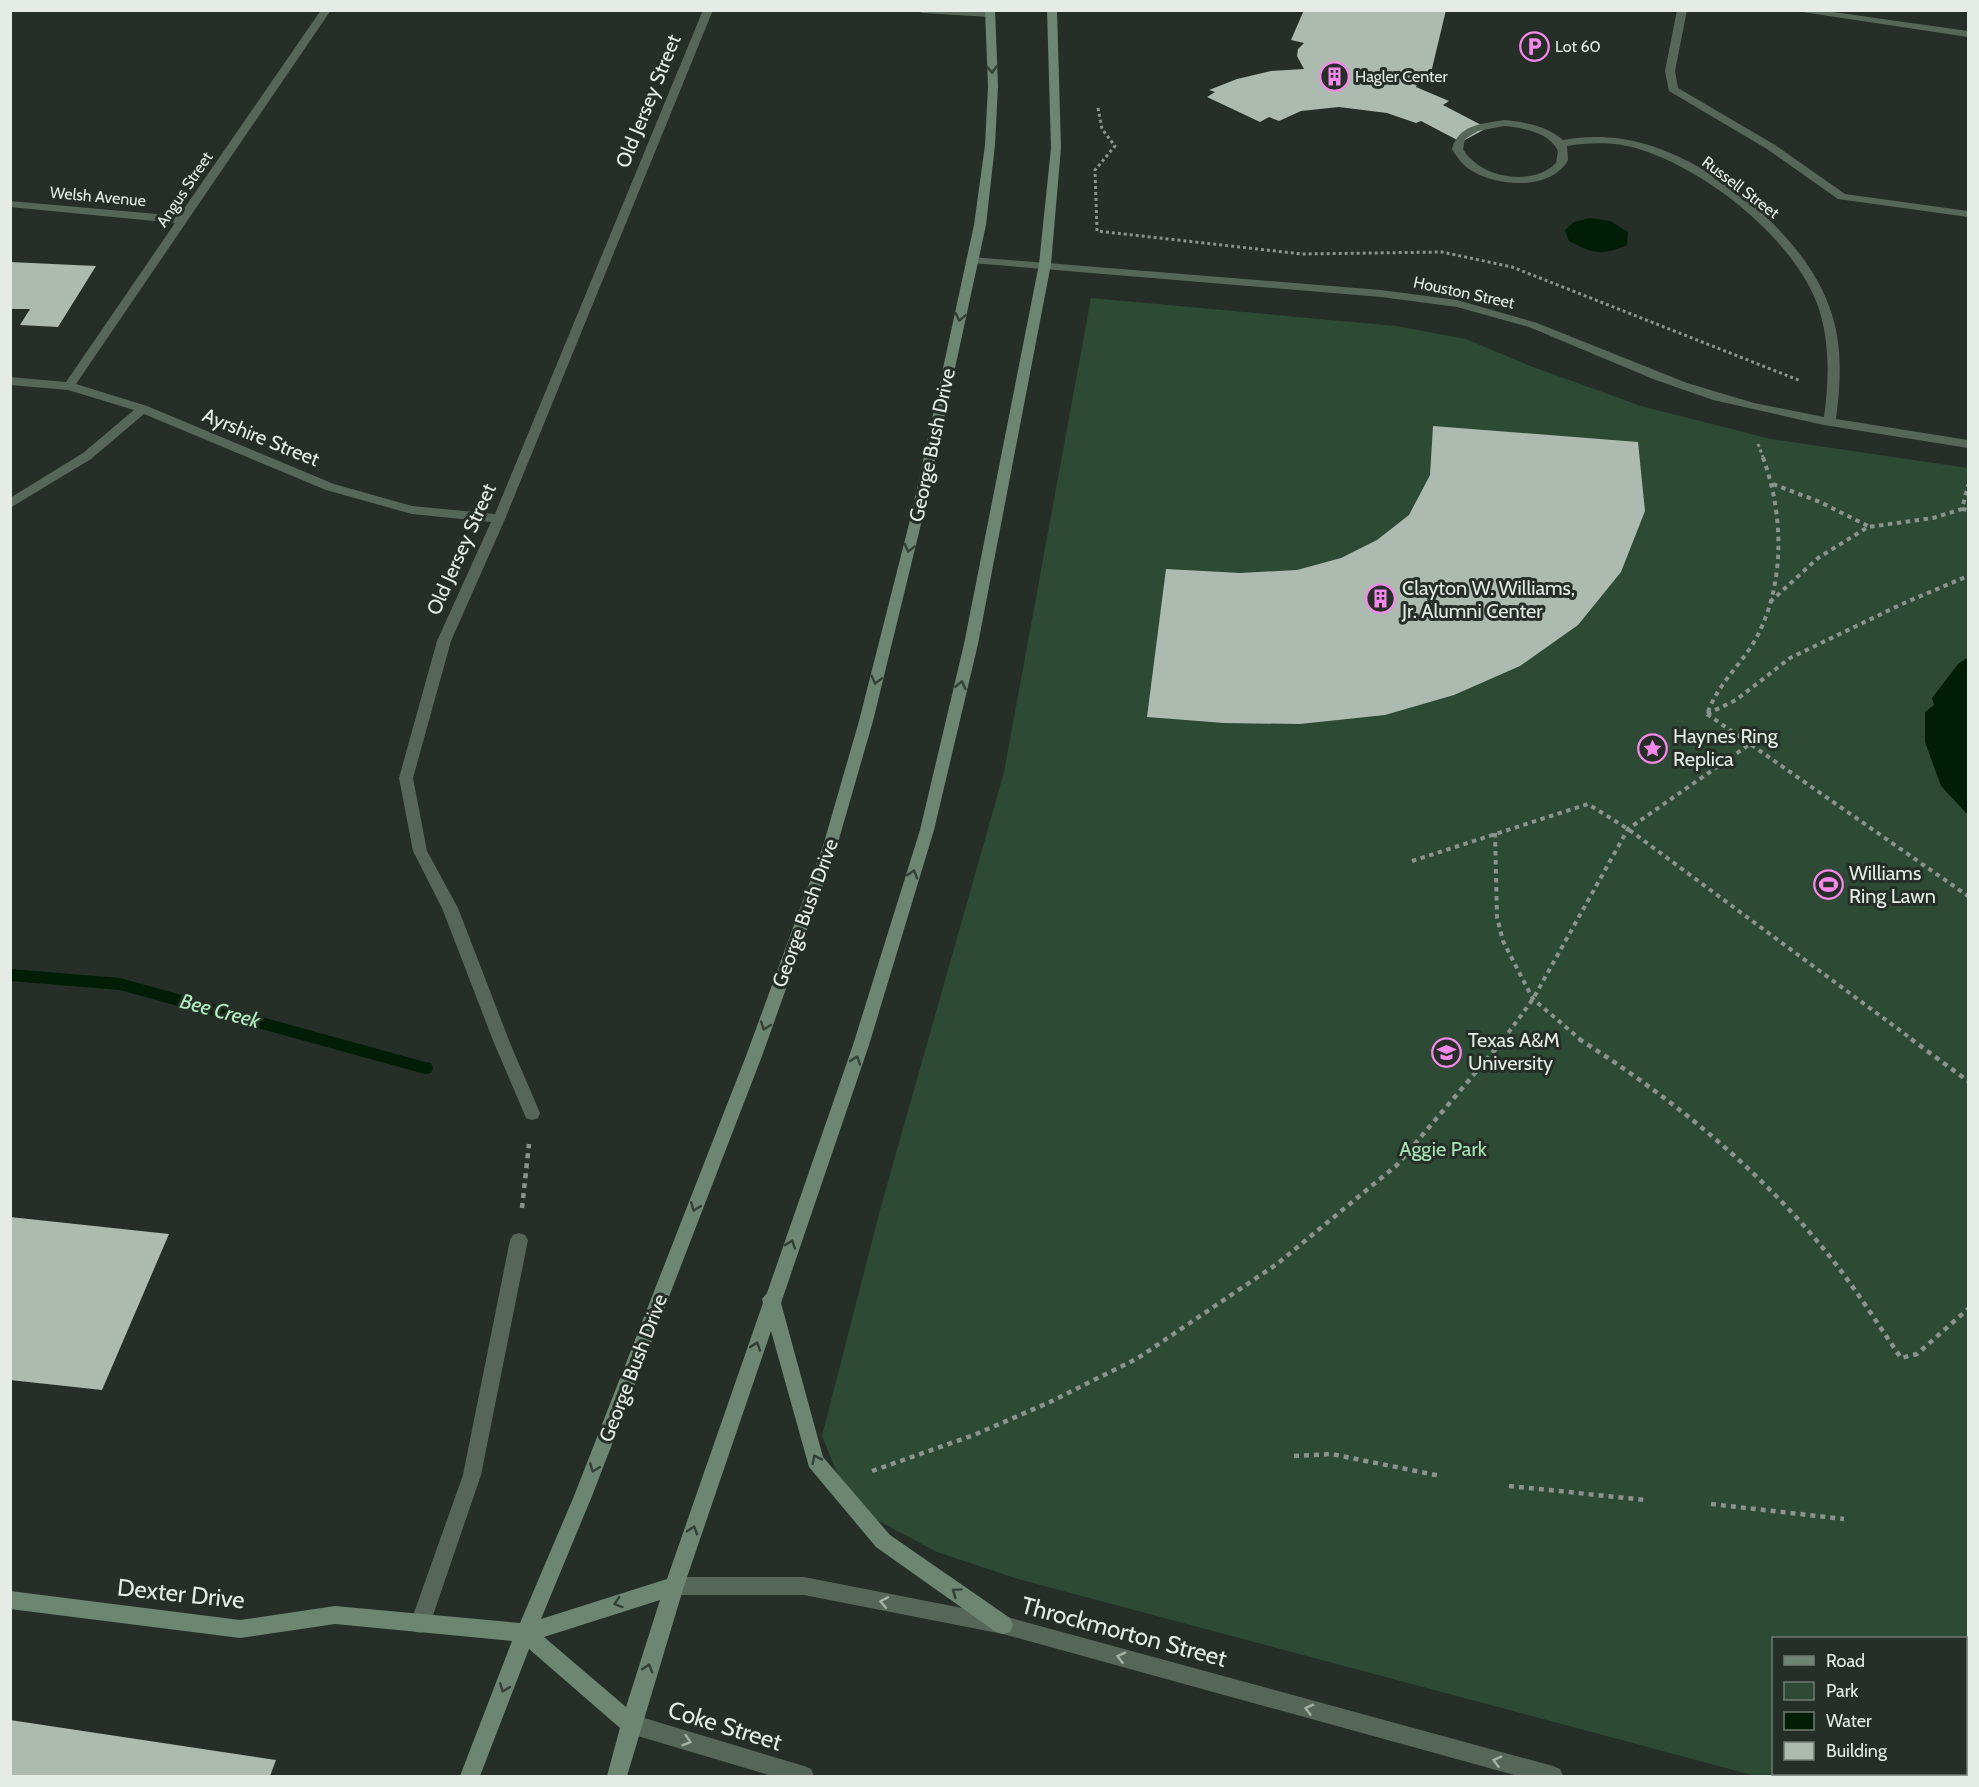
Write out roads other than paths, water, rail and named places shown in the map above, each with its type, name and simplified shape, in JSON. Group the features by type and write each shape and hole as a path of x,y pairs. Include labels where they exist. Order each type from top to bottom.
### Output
{"main road":[{"path":"617,1776 674,1586 771,1299 861,1045 927,830 971,644 1045,264 1056,148 1052,10"},
{"name":"George Bush Drive","path":"470,1776 525,1633 583,1496 754,1056 830,846 866,721 914,526 980,225 990,145 993,86 990,12"},
{"path":"771,1299 815,1461 883,1541 1004,1625"},
{"path":"525,1633 674,1586"},
{"name":"Dexter Drive","path":"10,1600 240,1629 335,1615 525,1633"},
{"path":"525,1633 631,1724"}],"street":[{"name":"Angus Street","path":"69,386 326,10"},
{"name":"Old Jersey Street","path":"532,1113 502,1043 450,908 420,851 406,778 444,641 499,519 708,10"},
{"path":"922,10 990,12"},
{"path":"1682,10 1670,71 1673,89 1771,147 1842,197 1968,214"},
{"path":"1794,10 1968,34"},
{"path":"1504,123 1537,129 1561,144 1564,154 1562,162 1555,170 1543,176 1527,179 1491,176 1475,170 1464,162 1458,153 1458,143 1462,135 1473,128 1504,123"},
{"name":"Russell Street","path":"1561,144 1587,140 1603,141 1641,146 1660,153 1720,188 1770,228 1805,270 1817,291 1826,316 1834,358 1834,394 1830,422"},
{"name":"Welsh Avenue","path":"10,204 183,220"},
{"name":"Houston Street","path":"972,260 1045,264 1392,295 1454,303 1510,317 1636,369 1705,393 1830,422 1968,444"},
{"name":"Ayrshire Street","path":"10,381 69,386 143,409 330,487 412,510 499,519"},
{"path":"10,504 87,456 143,409"},
{"path":"420,1624 472,1475 519,1240"},
{"name":"Throckmorton Street","path":"674,1586 804,1586 1004,1625 1553,1776"},
{"name":"Coke Street","path":"631,1724 804,1776"}],"water":[{"path":"1590,218 1610,221 1628,232 1627,245 1611,251 1598,252 1585,249 1569,241 1565,230 1574,222"},
{"path":"1968,657 1968,815 1941,786 1925,742 1925,712 1934,705 1932,698 1958,664"}],"waterway":[{"name":"Bee Creek","path":"10,975 120,984 425,1068"}],"place":[{"name":"Lot 60","path":"1534,46"},
{"name":"Hagler Center","path":"1334,76"},
{"name":"Clayton W. Williams, Jr. Alumni Center","path":"1381,599"},
{"name":"Haynes Ring Replica","path":"1652,748"},
{"name":"Williams Ring Lawn","path":"1828,884"},
{"name":"Texas A&M University","path":"1447,1052"}],"park label":[{"name":"Aggie Park","path":"1443,1149"}]}
